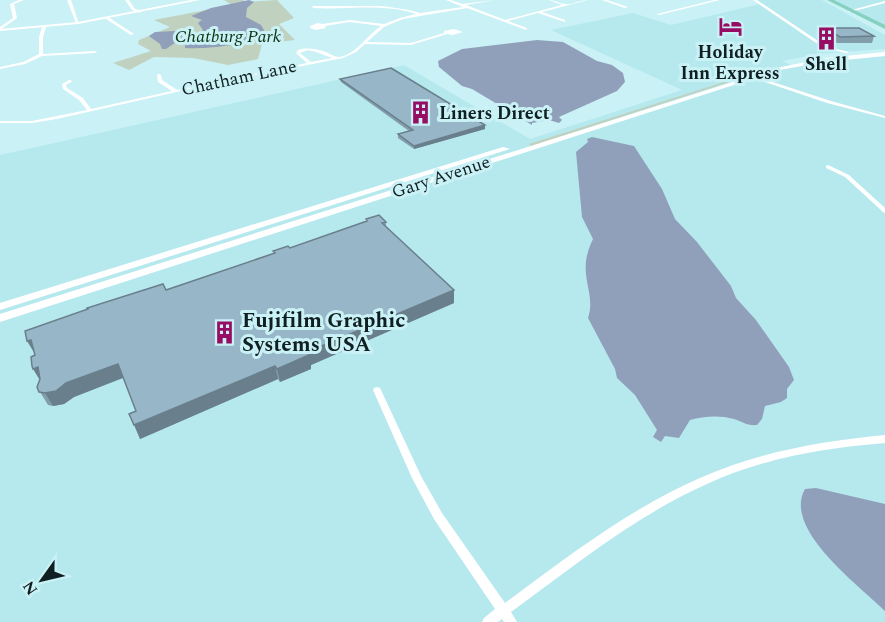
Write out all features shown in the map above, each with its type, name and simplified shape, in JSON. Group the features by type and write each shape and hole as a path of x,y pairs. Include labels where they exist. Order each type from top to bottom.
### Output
{"main road":[{"path":"0,29 78,23 198,0"},
{"path":"830,0 885,27"},
{"path":"870,21 867,22 885,32"},
{"name":"Gary Avenue","path":"0,307 785,62 826,51 885,52"},
{"name":"Gary Avenue","path":"0,318 754,78 812,62 885,52"}],"street":[{"path":"0,29 15,18 12,4 22,0"},
{"path":"69,0 78,23"},
{"path":"127,0 133,9 139,12"},
{"path":"448,0 469,4 526,29"},
{"name":"Chatham Lane","path":"0,122 42,121 351,55 385,25 493,0"},
{"path":"551,0 567,6"},
{"path":"505,21 586,0"},
{"path":"604,0 626,7"},
{"path":"659,14 718,0"},
{"path":"755,0 826,51"},
{"path":"850,11 885,2"},
{"path":"313,7 388,5 422,15"},
{"path":"537,12 564,21"},
{"path":"107,18 132,34"},
{"path":"323,25 350,21 385,25"},
{"path":"41,55 41,37 44,27"},
{"path":"365,43 411,44 446,33"},
{"path":"311,64 298,53 299,51 316,50 337,58"},
{"path":"0,68 24,63 41,55 95,52"},
{"path":"745,74 829,102 885,117"},
{"path":"159,75 160,81 176,91"},
{"path":"71,81 64,85 65,89 81,99 90,111"},
{"path":"828,166 847,176 885,211"},
{"path":"377,390 438,516 511,622"},
{"path":"488,622 632,520 674,495 737,467 794,451 885,439"}],"shaded area":[{"path":"249,0 254,2 247,8 246,17 261,25 264,30 259,35 240,43 185,48 185,45 203,30 198,23 202,20 191,16 211,8"},
{"path":"756,0 822,0 885,35 885,49 820,54 782,61 796,67 827,61 885,56 885,622 0,622 0,155 404,65 530,139 682,90 551,30 633,13 671,25 760,4"},
{"path":"834,0 885,0 885,26"},
{"path":"175,31 181,34 182,38 166,49 162,49 160,44 149,36 155,32"},
{"path":"537,40 563,42 597,61 612,65 623,73 625,82 617,91 559,117 562,120 559,123 549,120 532,123 532,125 472,89 462,86 439,67 438,61 462,49"},
{"path":"592,137 634,146 662,189 675,219 697,242 731,286 736,298 756,320 789,367 794,380 787,389 787,398 765,406 762,419 757,425 712,416 690,420 679,438 665,436 661,442 653,437 657,430 635,395 617,378 615,369 588,318 590,299 586,263 593,239 582,217 576,152 588,142 587,139"},
{"path":"816,488 885,504 885,611 827,556 814,539 804,521 801,505 805,489"}],"green space":[{"name":"Chatburg Park","path":"224,0 246,2 277,0 294,18 279,24 295,40 262,44 258,59 228,65 193,58 154,57 129,70 113,63 151,51 138,44 139,40 170,27 154,20 232,5"},
{"path":"727,81 729,82 531,146 529,144"}],"building":[{"path":"826,28 859,28 874,36 840,37"},
{"name":"Liners Direct","path":"391,68 485,125 414,146 398,134 413,130 340,79"},
{"name":"Fujifilm Graphic Systems USA","path":"379,215 386,222 382,223 454,290 307,352 309,355 277,369 275,366 134,425 129,414 136,411 118,364 66,383 56,391 39,392 38,367 33,369 31,357 35,355 31,340 27,341 25,331 163,284 166,290"}],"place":[{"name":"Holiday Inn Express","path":"730,26"},
{"name":"Shell","path":"826,38"},
{"name":"Liners Direct","path":"421,113"},
{"name":"Fujifilm Graphic Systems USA","path":"224,333"}]}
